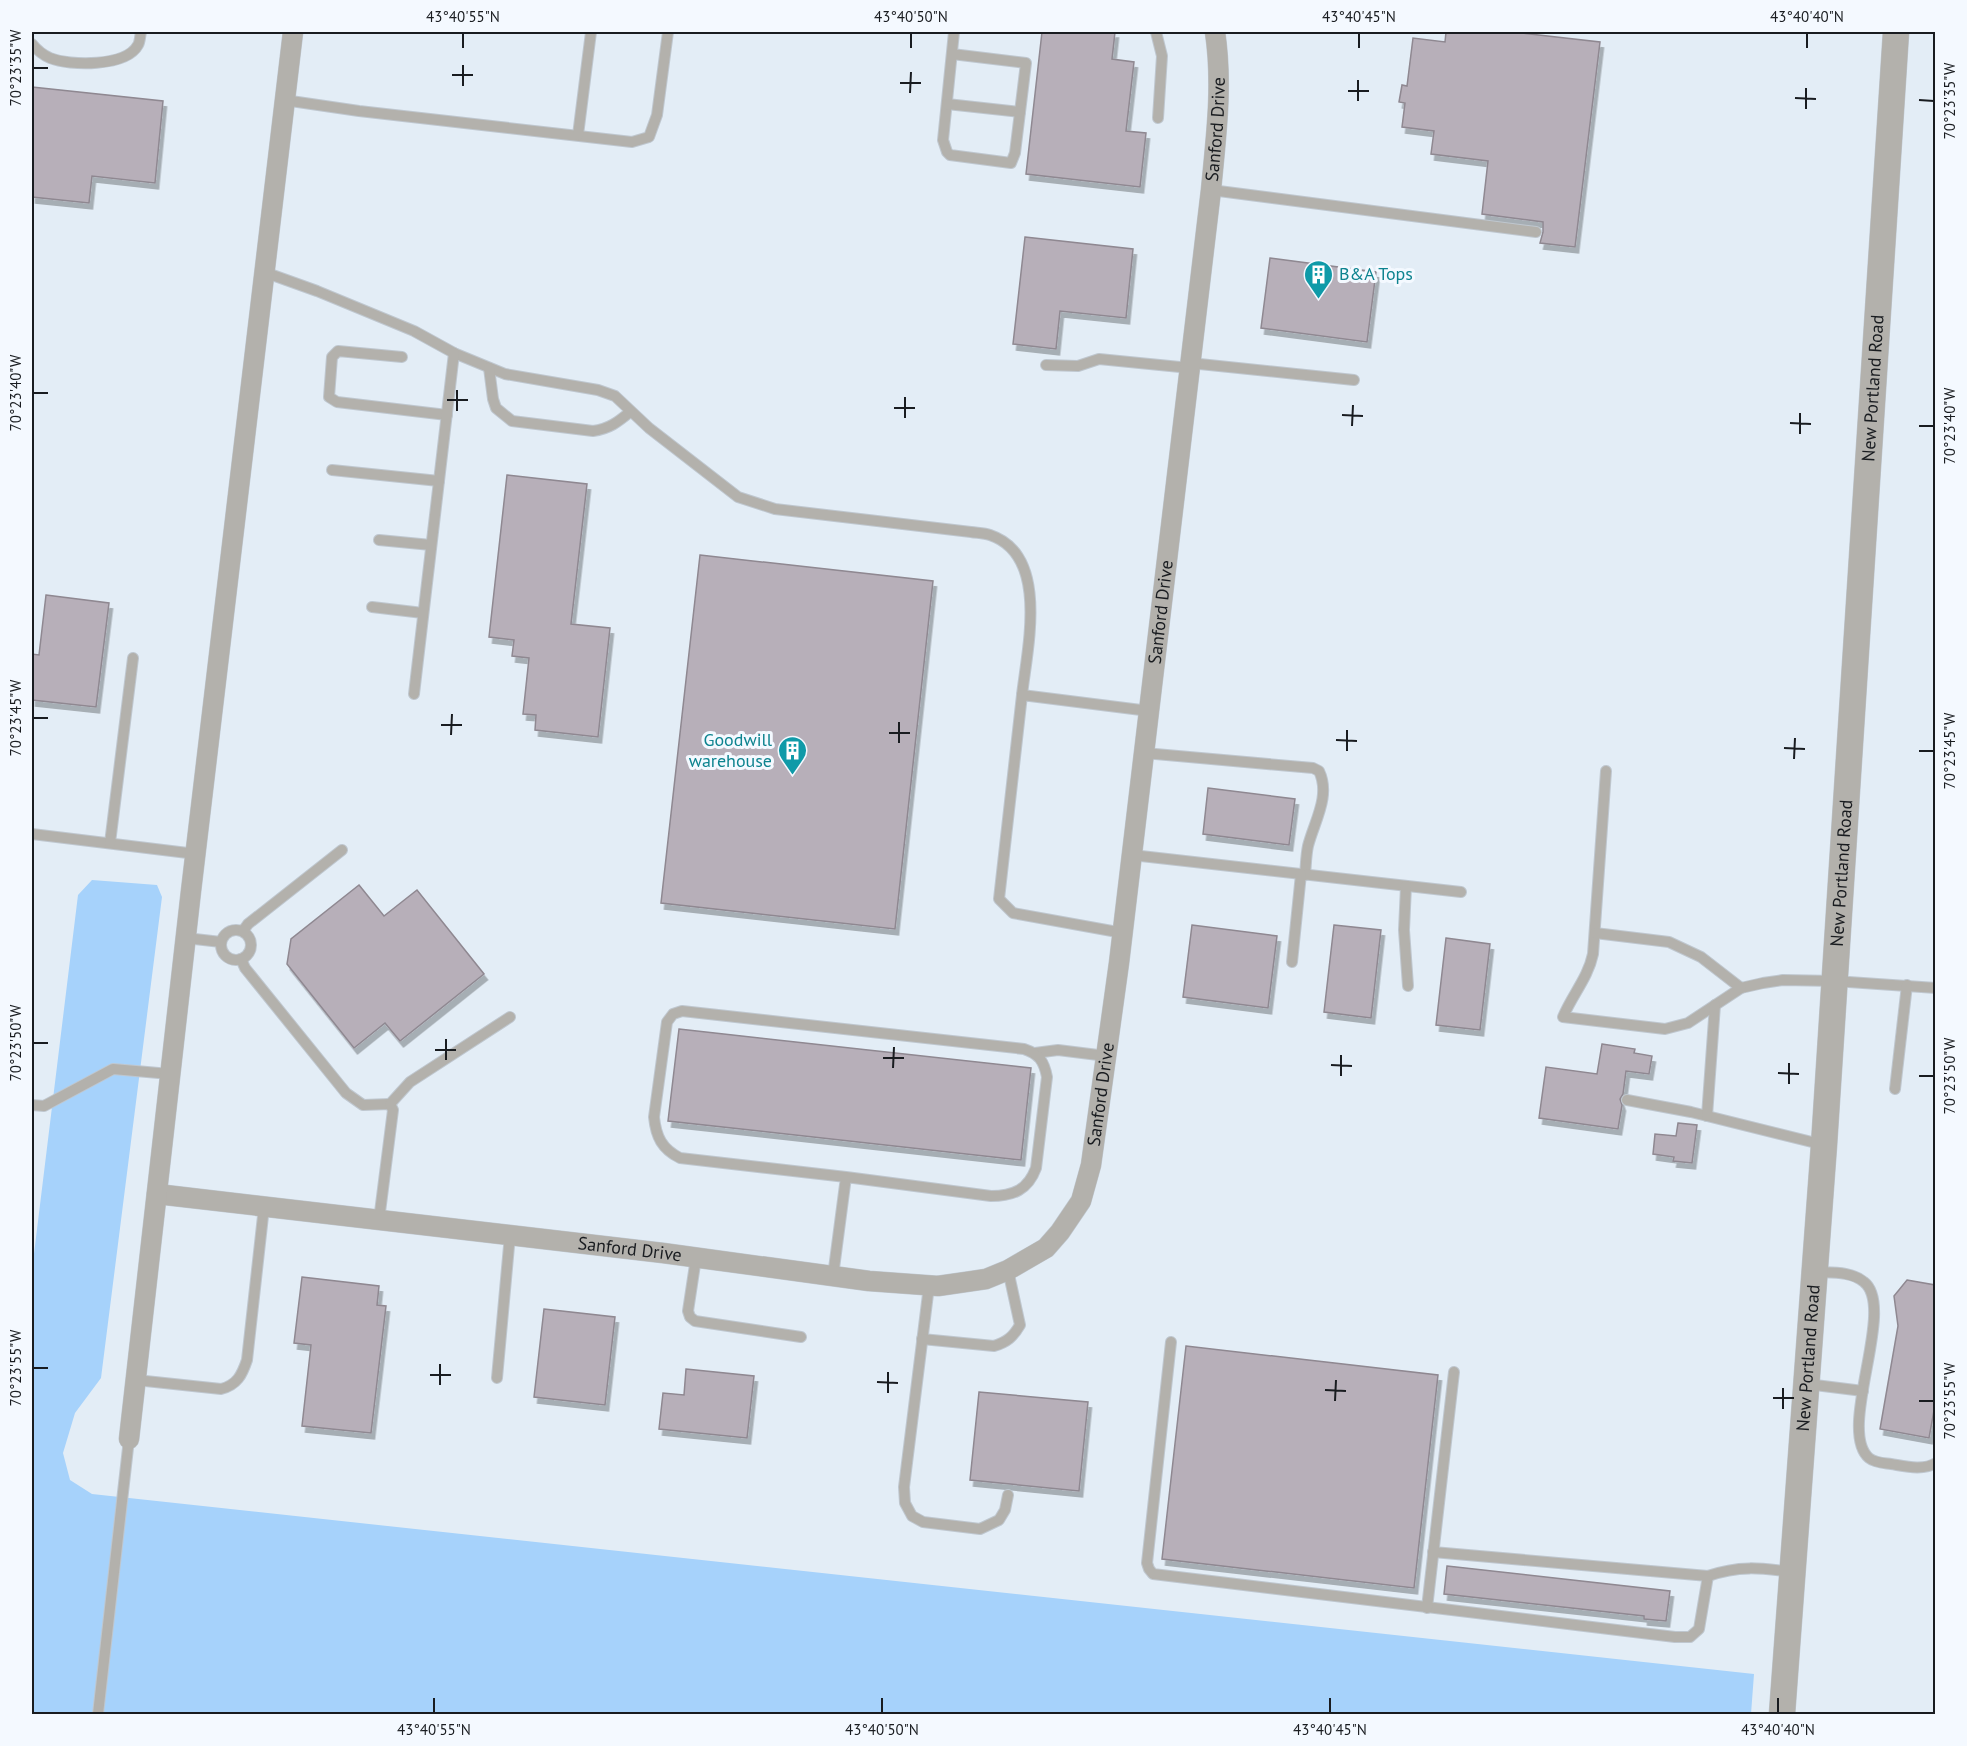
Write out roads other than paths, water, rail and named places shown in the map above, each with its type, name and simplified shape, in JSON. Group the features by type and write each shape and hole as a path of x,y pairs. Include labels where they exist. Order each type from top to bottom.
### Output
{"street":[{"path":"129,1439 293,32"},
{"name":"Sanford Drive","path":"157,1194 929,1286 986,1279 1008,1270 1046,1248 1081,1201 1091,1166 1123,933 1218,120 1220,68 1215,32"},
{"name":"New Portland Road","path":"1782,1714 1824,1144 1896,32"}],"lane":[{"path":"32,32 32,37"},
{"path":"32,44 49,58 64,62 111,61 133,51 139,45 141,32"},
{"path":"578,135 591,32"},
{"path":"284,100 359,111 632,142 649,137 657,115 668,32"},
{"path":"952,54 1026,63 1016,153 1014,160 1008,164 950,155 947,152 944,140 954,32"},
{"path":"1156,32 1162,56 1158,117"},
{"path":"947,104 1020,112"},
{"path":"1210,190 1536,232"},
{"path":"264,272 403,327 454,353 505,374 598,390 615,396 630,412 717,482 754,504 775,509 971,532 990,535 1002,541 1023,566 1029,581 1030,604 999,899 1013,913 1123,933"},
{"path":"402,357 338,351 333,357 329,397 337,402 447,415"},
{"path":"414,694 454,353"},
{"path":"1046,365 1078,366 1099,359 1354,380"},
{"path":"489,368 496,408 512,421 593,431 605,429 617,423 630,412"},
{"path":"332,470 439,482"},
{"path":"379,540 431,545"},
{"path":"372,607 423,613"},
{"path":"110,843 133,658"},
{"path":"1022,695 1149,711"},
{"path":"1144,753 1313,768 1319,771 1323,790 1318,820 1308,848 1303,874 1292,962"},
{"path":"1606,771 1590,968 1568,1004 1563,1017 1665,1029 1688,1023 1741,988 1783,981 1834,981 1935,988"},
{"path":"32,834 196,854"},
{"path":"243,931 248,924 342,850"},
{"path":"1132,855 1461,892"},
{"path":"1406,886 1404,930 1408,986"},
{"path":"233,929 243,931 252,944 249,953 241,959 232,960 222,950 221,942 228,931 233,929"},
{"path":"1594,933 1669,942 1701,957 1741,988"},
{"path":"186,938 221,942"},
{"path":"241,959 245,968 346,1093 363,1105 390,1104 410,1082 510,1017"},
{"path":"1895,1089 1907,985"},
{"path":"1707,1116 1715,1005"},
{"path":"1035,1053 1045,1064 1047,1077 1036,1168 1032,1180 1023,1189 1002,1196 680,1158 669,1152 655,1131 654,1117 667,1022 674,1014 682,1011 1024,1049 1035,1053 1058,1050 1106,1056"},
{"path":"32,1105 44,1106 113,1069 170,1074"},
{"path":"1627,1100 1707,1116 1824,1144"},
{"path":"379,1220 393,1110 390,1104"},
{"path":"833,1276 846,1177"},
{"path":"136,1380 221,1389 231,1387 243,1373 247,1360 264,1207"},
{"path":"497,1378 510,1235"},
{"path":"696,1258 688,1311 690,1317 695,1320 801,1337"},
{"path":"922,1339 994,1346 1004,1343 1013,1336 1020,1324 1008,1270"},
{"path":"1815,1272 1844,1274 1863,1281 1872,1291 1873,1328 1858,1429 1868,1458 1877,1462 1921,1467 1935,1463"},
{"path":"929,1286 903,1488 905,1503 912,1516 923,1522 980,1529 999,1520 1005,1510 1008,1495"},
{"path":"1171,1342 1147,1563 1153,1574 1675,1637 1690,1637 1699,1629 1708,1576"},
{"path":"1427,1608 1454,1372"},
{"path":"1807,1384 1863,1391"},
{"path":"98,1714 129,1439"},
{"path":"1433,1552 1708,1576 1727,1569 1738,1568 1793,1572"}],"place":[{"name":"B&A Tops","path":"1318,300"},
{"name":"Goodwill warehouse","path":"793,776"}]}
